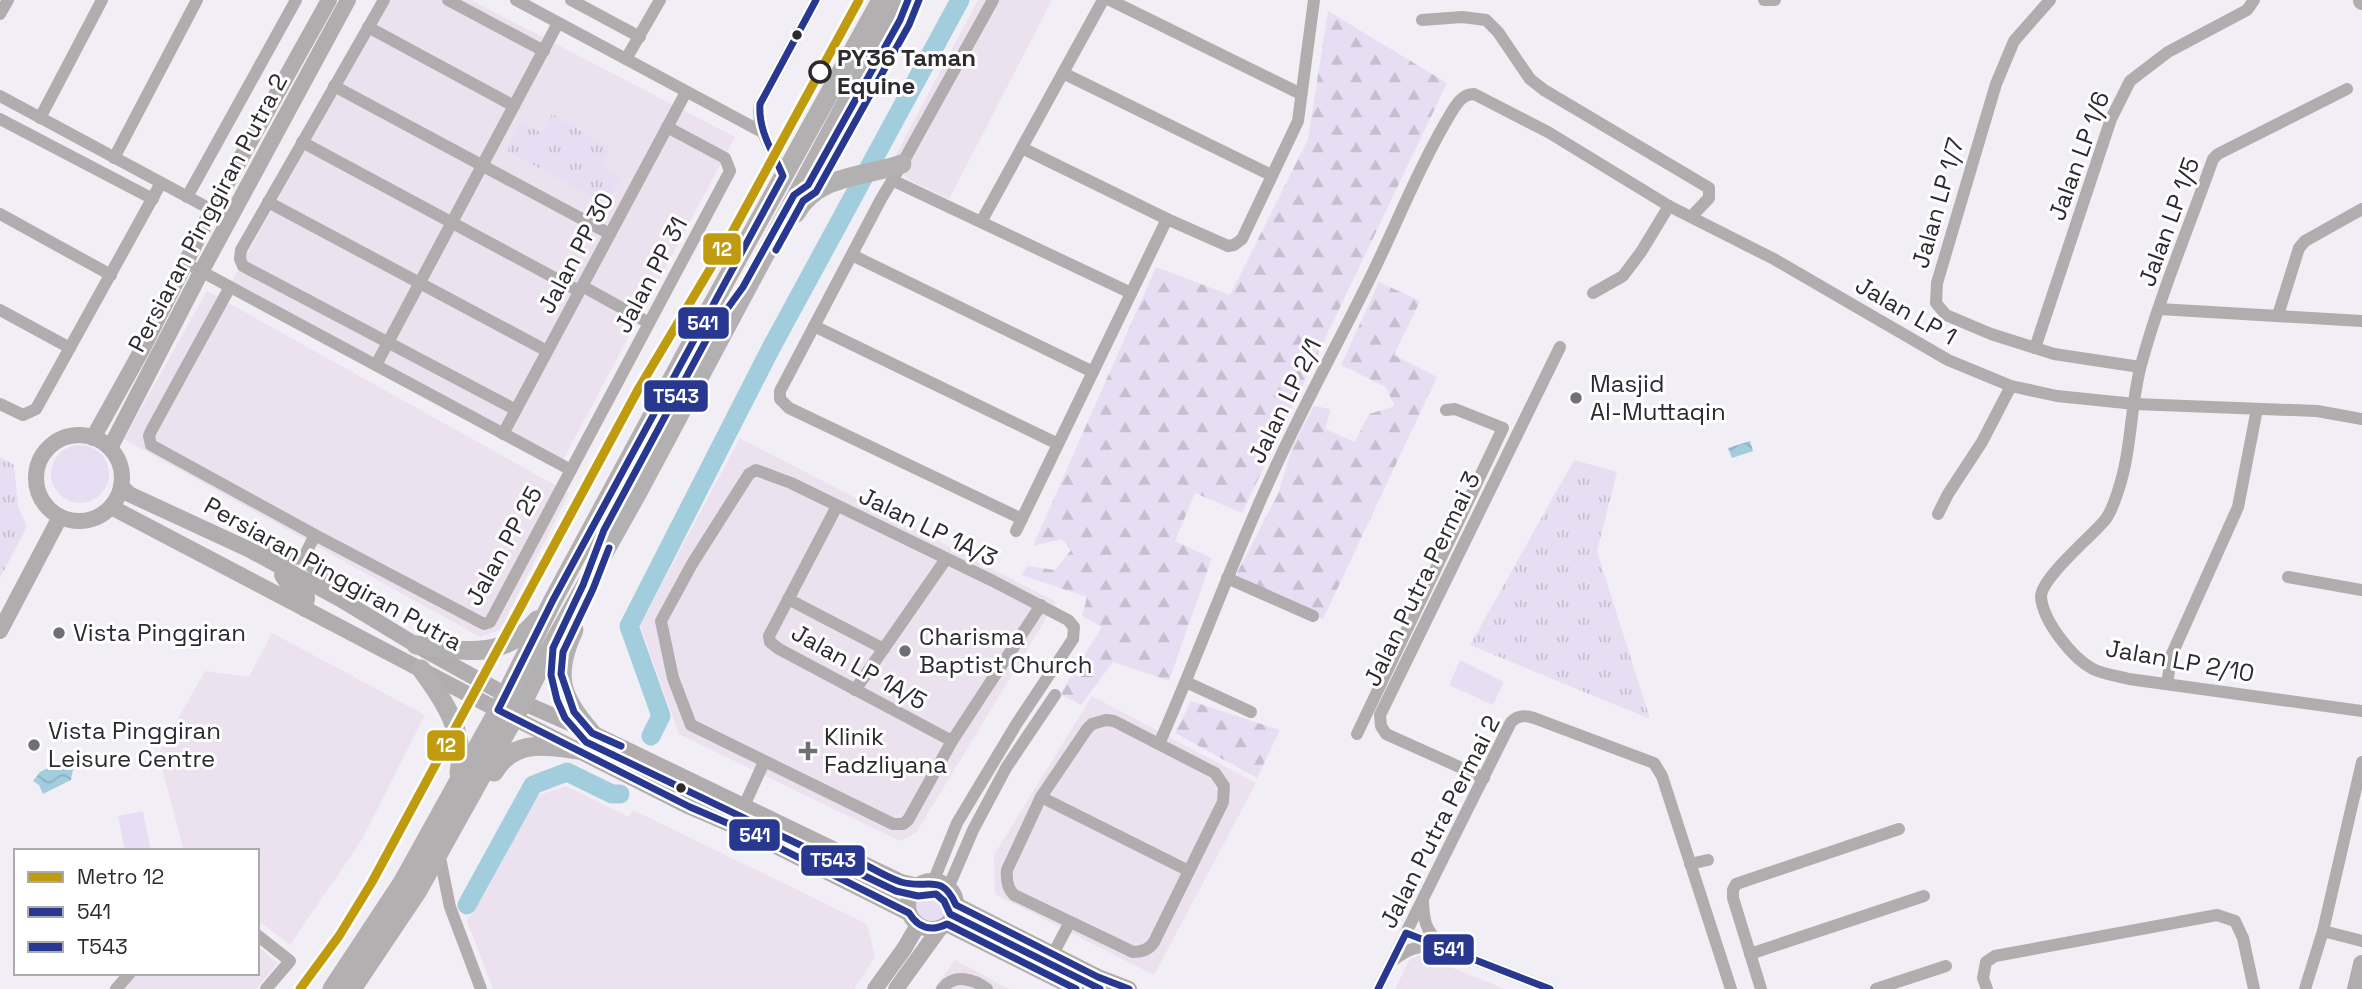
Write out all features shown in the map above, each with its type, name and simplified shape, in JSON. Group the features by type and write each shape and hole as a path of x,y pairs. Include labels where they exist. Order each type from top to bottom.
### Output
{"main road":[{"path":"352,989 417,892 454,825 510,706 553,600 881,0"},
{"path":"332,989 402,883 458,781 547,654 901,0"},
{"path":"720,336 752,293 803,201 841,178 893,172"},
{"path":"593,733 574,712 566,696 561,674 563,652 593,589 613,536"},
{"path":"416,645 470,652 511,644 525,635 553,600"},
{"path":"421,670 443,699 455,730 462,755 458,781"},
{"path":"454,825 467,814 500,761 512,752 543,745 584,751"},
{"path":"2356,989 2362,964"}],"street":[{"path":"0,14 8,0"},
{"path":"40,118 102,0"},
{"path":"114,158 197,0"},
{"path":"187,197 296,0"},
{"name":"Persiaran Pinggiran Putra 2","path":"93,438 143,348 212,210 329,0"},
{"name":"Persiaran Pinggiran Putra 2","path":"110,448 201,272 348,0"},
{"path":"384,0 241,250 240,259 243,266 516,410"},
{"path":"449,0 544,51"},
{"path":"516,0 762,132"},
{"path":"571,0 640,37"},
{"path":"626,59 660,0"},
{"path":"783,176 762,132 760,104 816,0"},
{"path":"993,0 893,172 780,391 780,399 789,408 1019,525 1167,219"},
{"path":"981,222 1103,0"},
{"path":"1110,0 1301,94"},
{"path":"1022,148 1167,219 1226,245 1234,245 1242,239 1297,121 1314,3 1301,0"},
{"path":"1764,0 1775,0"},
{"name":"Jalan LP 1/7","path":"2050,0 2014,41 1996,84 1960,197 1937,283 1936,303 1946,315 1990,334 2054,354 2140,367"},
{"name":"Jalan LP 1/6","path":"2035,348 2111,119 2130,81 2168,52 2247,10 2254,0"},
{"path":"1422,20 1462,17 1486,20 1498,32 1530,79 1544,90 1709,188 1709,198 1691,217"},
{"path":"376,365 558,23"},
{"path":"368,27 514,106"},
{"path":"1063,73 1271,175"},
{"path":"334,86 610,234"},
{"name":"Jalan LP 1/5","path":"2135,404 2140,367 2213,159 2218,154 2347,89"},
{"name":"Jalan PP 30","path":"503,434 686,92"},
{"name":"Jalan LP 1","path":"1475,94 1549,132 1669,206 1774,259 1948,360 2011,386 2057,396 2135,404 2317,411 2362,419"},
{"name":"Jalan LP 2/1","path":"1159,744 1273,472 1429,156 1462,98 1475,94"},
{"path":"0,96 212,210"},
{"path":"0,118 153,199"},
{"name":"Jalan PP 31","path":"571,470 730,171 725,158 667,127"},
{"path":"302,142 452,223 649,323"},
{"path":"893,172 981,222 1131,293"},
{"path":"0,404 23,415 33,412 161,183"},
{"path":"268,202 547,351"},
{"path":"1592,293 1623,276 1669,206"},
{"path":"2278,315 2299,248 2305,241 2362,209"},
{"path":"0,214 111,275"},
{"path":"852,255 1093,372"},
{"path":"186,263 230,287"},
{"name":"Jalan PP 25","path":"230,287 571,470 489,622 484,624 315,535 156,449 149,440 150,430 230,287"},
{"path":"2160,309 2362,321"},
{"path":"0,310 70,348"},
{"path":"814,326 1058,444"},
{"name":"Jalan Putra Permai 3","path":"1484,778 1386,734 1381,726 1380,715 1560,347"},
{"path":"1938,513 1982,442 2011,386"},
{"name":"Jalan LP 2/10","path":"2135,404 2126,462 2106,519 2079,545 2044,586 2041,595 2046,614 2063,642 2094,670 2129,679 2362,710"},
{"path":"1357,734 1503,428 1455,409 1446,410"},
{"path":"2167,683 2172,654 2238,507 2257,409"},
{"path":"65,438 93,438 110,448 118,459 122,472 118,497 111,508 92,519 70,520 60,517 48,508 40,497 36,483 37,469 47,450 65,438"},
{"name":"Jalan LP 1A/3","path":"764,762 691,725 673,678 660,625 692,564 749,474 755,470 765,472 837,506 1068,620 1074,626 1073,639 1017,723 957,823 933,885"},
{"name":"Persiaran Pinggiran Putra","path":"121,486 130,494 248,550 340,599 510,706"},
{"name":"Jalan LP 1A/5","path":"837,506 769,636 770,642 952,741"},
{"name":"Persiaran Pinggiran Putra","path":"111,508 421,670 510,706"},
{"path":"0,631 60,517"},
{"path":"303,559 315,535"},
{"path":"248,550 265,550 286,558 303,559 328,582 340,599"},
{"path":"855,690 947,559"},
{"path":"274,564 287,583 307,598 305,609"},
{"path":"2288,577 2362,590"},
{"path":"1227,578 1313,616"},
{"path":"788,599 884,649"},
{"path":"744,806 764,762 893,824 903,824 908,820 952,741 1041,606"},
{"path":"1186,682 1251,712"},
{"path":"875,989 904,949 913,919 909,898 933,885 973,830 1006,768 1055,695"},
{"path":"510,706 593,733 901,882 933,885 956,905 1098,977 1129,989"},
{"path":"510,706 584,751 690,807 748,832 913,919 925,928 943,926 1076,989"},
{"name":"Jalan Putra Permai 2","path":"1378,989 1511,722 1522,715 1649,759 1658,768 1731,989"},
{"path":"1099,721 1114,721 1159,744 1215,773 1224,786 1223,802 1154,942 1145,951 1133,952 1014,895 1007,883 1007,870 1041,797 1087,729 1099,721"},
{"path":"2305,989 2323,931 2362,762"},
{"path":"1041,797 1189,871"},
{"path":"1761,989 1732,898 1736,884 1899,829"},
{"path":"439,852 450,907 481,989"},
{"path":"1690,864 1707,860"},
{"path":"1750,954 1924,896"},
{"path":"1423,899 1424,922 1430,934 1447,949"},
{"path":"896,989 954,915 956,905"},
{"path":"1985,984 1986,962 1995,956 2217,915 2235,921 2243,938 2254,989"},
{"path":"1053,954 1070,922"},
{"path":"2323,931 2362,941"},
{"path":"1406,933 1550,989"},
{"path":"259,936 290,961 266,989"},
{"path":"1392,961 1405,951 1422,946 1447,949"},
{"path":"1876,989 1946,967"},
{"path":"116,989 128,975"},
{"path":"942,989 947,983 958,979 984,986"}],"shaded area":[{"path":"390,0 471,0 735,137 563,460 232,281"},
{"path":"978,0 1052,0 949,199 907,179 893,160"},
{"path":"207,291 569,493 500,630 480,637 124,439"},
{"path":"740,438 1056,602 916,833 900,841 679,734 640,625"},
{"path":"272,633 425,715 361,841 290,945 259,921 259,849 183,849 158,754 205,671 249,677"},
{"path":"1092,696 1256,783 1154,975 995,894 994,855"},
{"path":"566,786 629,817 633,810 867,924 875,956 860,981 854,989 493,989 467,921 484,895 536,796"},
{"path":"259,948 278,963 256,989 123,989 136,975 259,975"},
{"path":"1420,955 1505,989 1395,989 1410,959"},
{"path":"955,960 1009,989 934,989"}],"green space":[{"path":"1328,11 1447,83 1242,513 1195,493 1175,541 1212,558 1169,681 1113,662 1081,705 1060,694 1102,627 1082,616 1087,597 1021,575 1028,566 1055,570 1071,550 1062,539 1033,546 1156,267 1230,295 1308,139"},
{"path":"552,114 610,148 601,166 621,177 609,198 602,202 509,152 508,148 521,122 542,133"},
{"path":"1379,282 1420,301 1394,355 1437,377 1323,619 1236,575 1278,494 1293,446 1314,406 1331,409 1325,429 1355,442 1369,414 1395,406 1385,387 1341,365"},
{"path":"74,445 86,445 101,453 109,468 109,480 101,495 86,503 74,503 59,495 51,480 51,468 59,453"},
{"path":"0,457 14,465 18,506 27,527 0,578"},
{"path":"1574,460 1617,472 1597,551 1650,719 1470,645"},
{"path":"1460,660 1504,682 1493,705 1449,685"},
{"path":"1191,701 1280,730 1257,778 1175,733"},
{"path":"143,811 151,849 125,849 118,816"},
{"path":"931,889 943,894 948,906 943,918 931,923 919,918 914,906 919,894"}],"water":[{"path":"1750,441 1753,451 1732,458 1728,448"},
{"path":"61,761 70,764 73,769 71,780 43,794 39,785 33,781 40,772"}],"waterway":[{"path":"651,736 661,716 629,626 771,348 960,0"},
{"path":"467,905 533,785 567,772 612,794 620,794"}],"metro line":[{"name":"12","path":"300,989 339,936 372,882 639,388 734,229 859,0"}],"transit line":[{"name":"541","path":"816,0 760,104 761,123 783,176 553,600 498,710 909,913 925,927 936,928 947,924 1076,989"},
{"name":"T543","path":"908,0 900,20 808,185 794,195 743,287 711,331 604,530 583,585 553,648 551,675 565,718 586,742 896,891 918,896 936,894 944,901 950,914 1100,989"},
{"name":"541","path":"776,250 803,201 816,192 909,25 919,0"},
{"name":"541","path":"609,548 563,652 561,674 574,712 592,733 621,746"},
{"name":"541","path":"866,865 901,882 939,885 956,905 1098,977 1129,989"},
{"name":"541","path":"1378,989 1406,933 1550,989"}],"place":[{"name":"PY36 Taman Equine","path":"820,72"},
{"name":"Masjid Al-Muttaqin","path":"1576,398"},
{"name":"Vista Pinggiran","path":"59,633"},
{"name":"Charisma Baptist Church","path":"905,651"},
{"name":"Vista Pinggiran Leisure Centre","path":"34,745"},
{"name":"Klinik Fadzliyana","path":"808,751"}]}
